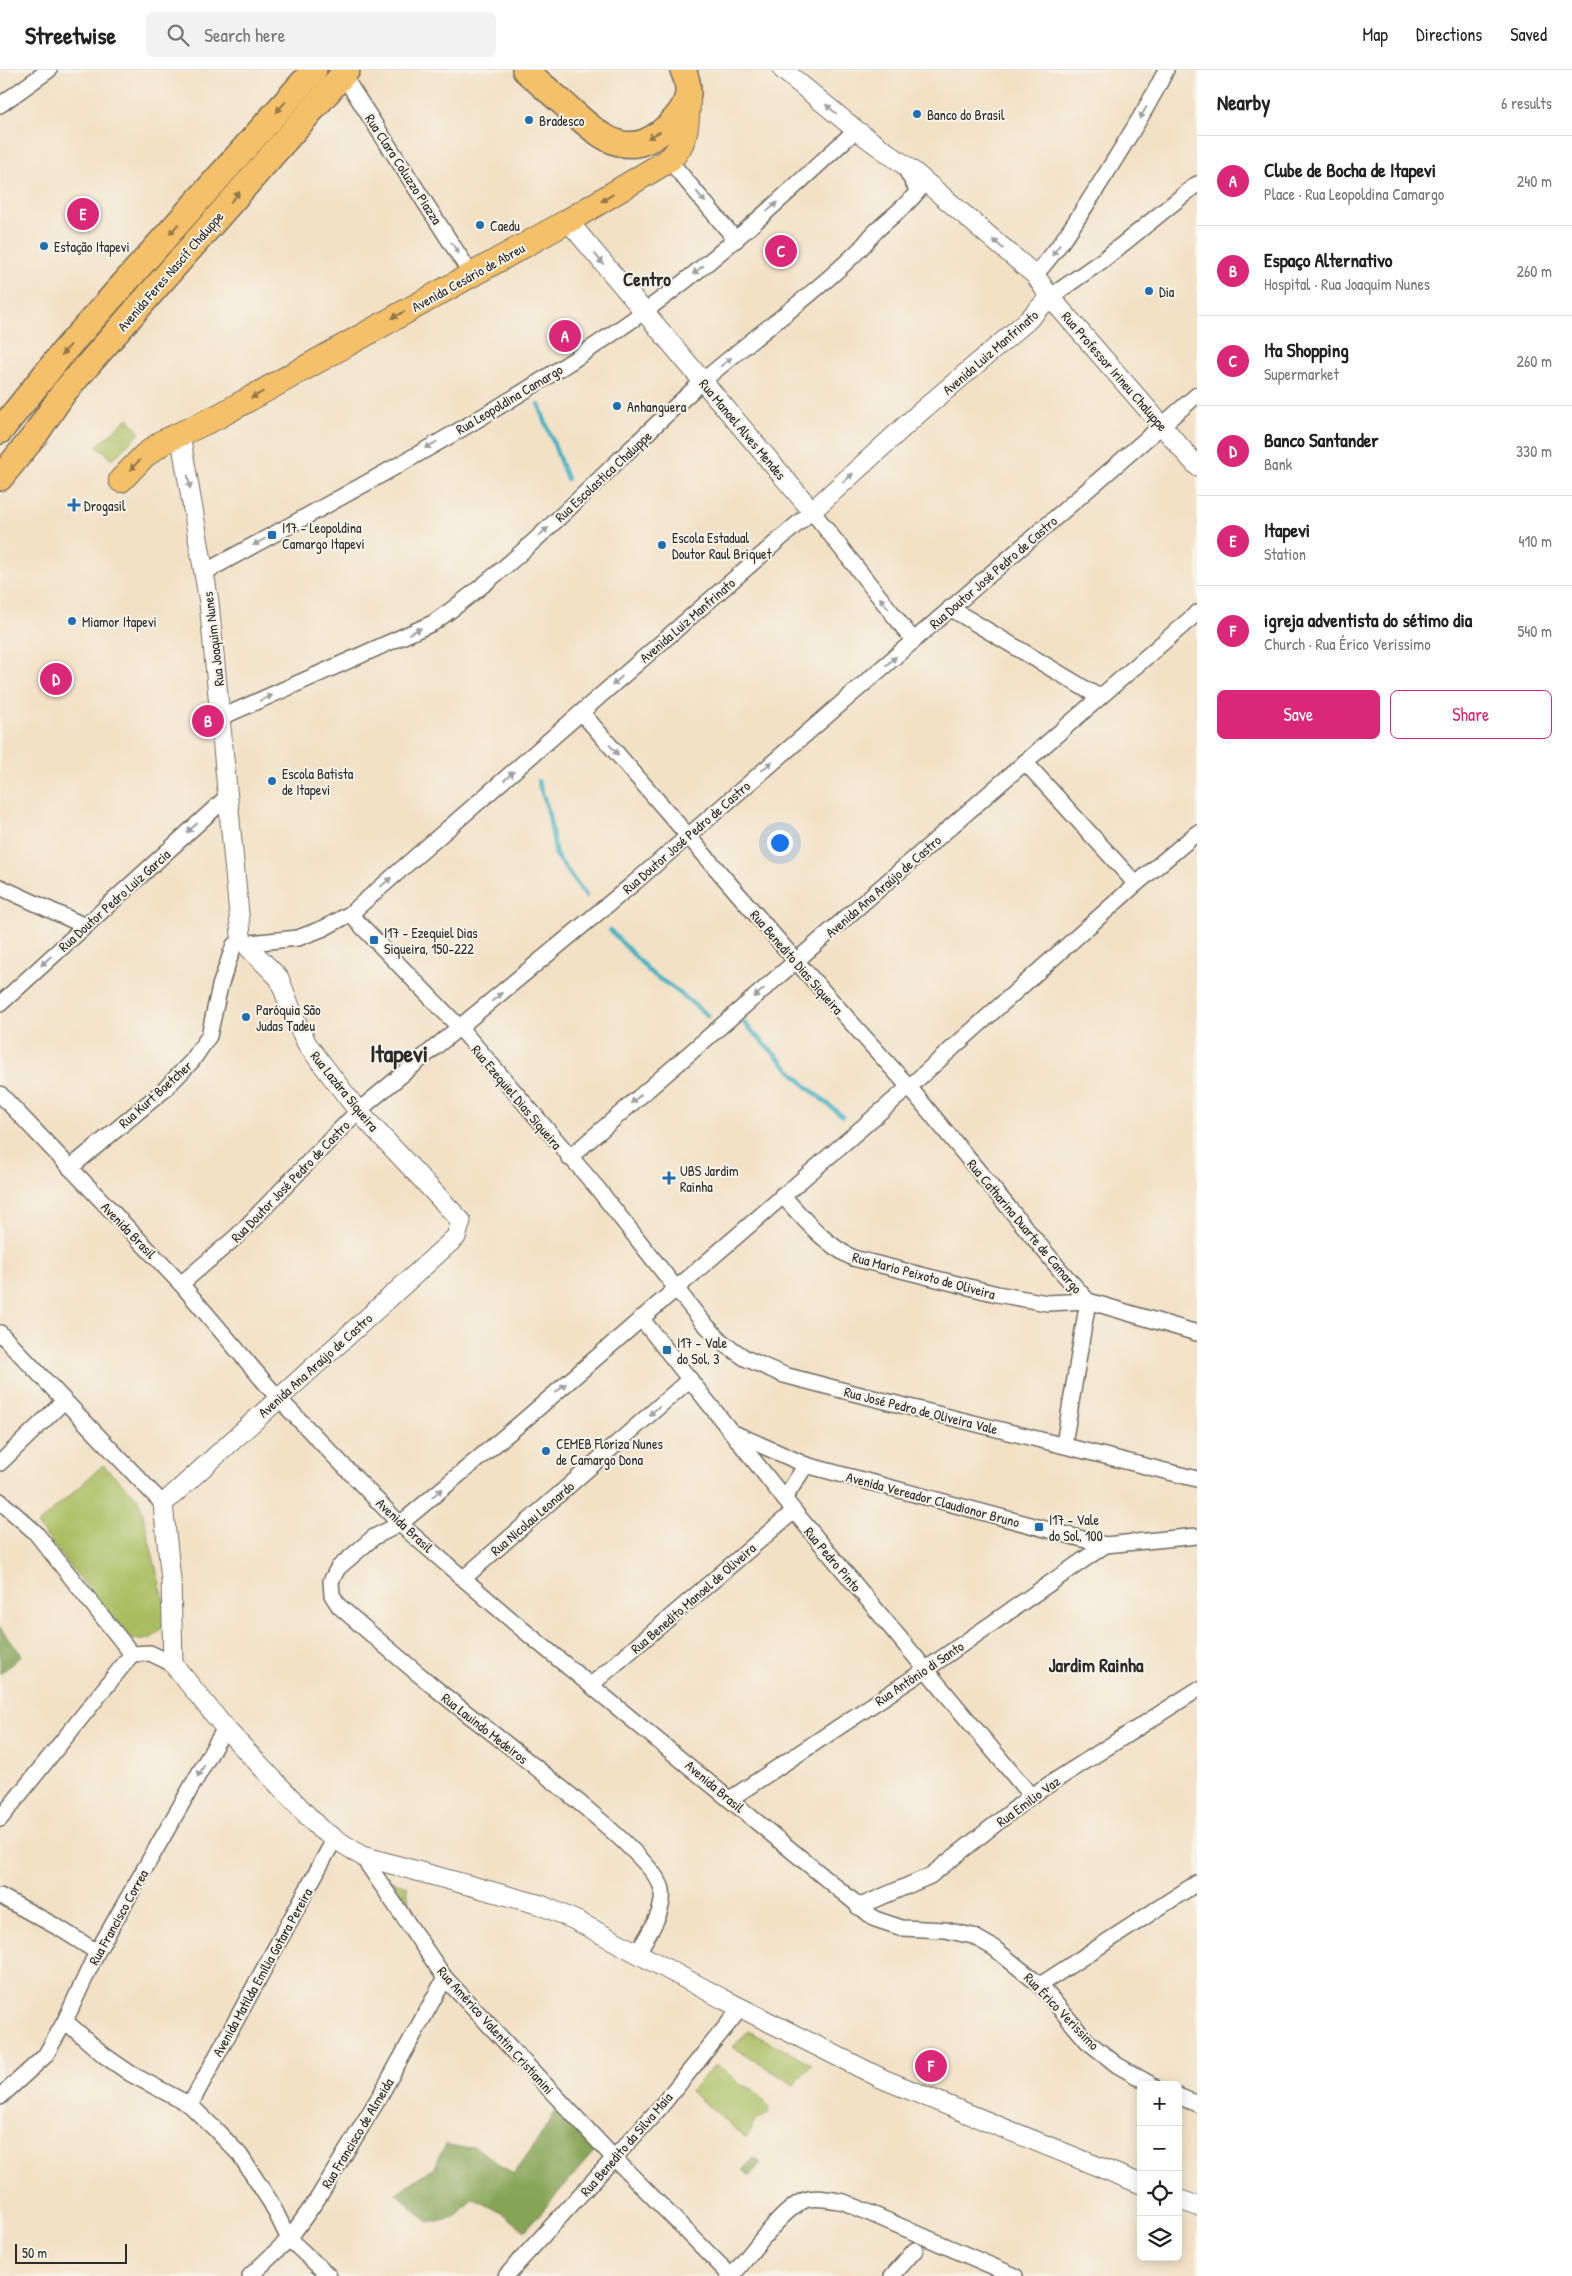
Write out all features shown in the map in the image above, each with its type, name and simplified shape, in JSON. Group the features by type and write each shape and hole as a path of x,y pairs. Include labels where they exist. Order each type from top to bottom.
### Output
{"highway":[{"name":"Avenida Feres Nascif Chaluppe","path":"0,431 64,351 314,70"},
{"path":"525,70 593,131 607,140 622,144 636,144 660,132 679,115 688,101"},
{"name":"Avenida Cesário de Abreu","path":"683,70 688,87 688,101"},
{"name":"Avenida Feres Nascif Chaluppe","path":"0,478 35,435 64,392 340,72"}],"main road":[{"name":"Avenida Cesário de Abreu","path":"121,480 144,456 163,442 217,416 568,221 669,160 682,145 686,127 688,101"}],"street":[{"path":"0,105 49,70"},
{"name":"Rua Professor Irineu Chaluppe","path":"784,70 856,130 904,165 1035,275 1050,297 1197,466"},
{"path":"1035,275 1053,255 1093,193 1134,128 1166,70"},
{"name":"Rua Clara Coluzzo Piazza","path":"340,72 472,274"},
{"name":"Rua Leopoldina Camargo","path":"205,572 513,398 643,313 736,240 856,130"},
{"path":"669,160 736,240"},
{"name":"Rua Escolastica Chaluppe","path":"222,718 433,623 459,605 578,501 703,381 815,288 860,249 875,232 907,206 918,190 904,165"},
{"name":"Avenida Luiz Manfrinato","path":"244,943 298,938 324,928 350,914 812,511 919,412 1027,321 1050,297 1103,260 1197,184"},
{"name":"Rua Manoel Alves Mendes","path":"568,221 643,313 812,511 914,641"},
{"name":"Rua Doutor José Pedro de Castro","path":"181,1284 237,1236 358,1111 460,1028 688,834 1197,395"},
{"name":"Rua Joaquim Nunes","path":"180,434 205,572 222,718 228,796 244,943"},
{"path":"950,608 1099,697"},
{"name":"Avenida Ana Araújo de Castro","path":"568,1158 1197,613"},
{"path":"582,713 688,834"},
{"path":"1025,762 1136,884"},
{"name":"Rua Doutor Pedro Luiz Garcia","path":"0,1004 228,796"},
{"name":"Rua Lauindo Medeiros","path":"638,1952 660,1912 662,1889 657,1876 620,1838 440,1693 339,1606 332,1595 331,1581 338,1568 374,1537 400,1524 522,1422 909,1087 1136,884 1197,833"},
{"name":"Rua Benedito Dias Siqueira","path":"688,834 796,961 909,1087"},
{"path":"0,887 85,926"},
{"name":"Rua Ezequiel Dias Siqueira","path":"350,914 460,1028 568,1158 598,1189 676,1287"},
{"name":"Rua Lazára Siqueira","path":"244,943 279,978 294,1017 308,1044 358,1111 461,1221"},
{"name":"Rua Kurt Boetcher","path":"70,1168 164,1090 192,1062 209,1036 220,986 244,943"},
{"name":"Rua Catharina Duarte de Camargo","path":"909,1087 1060,1271 1088,1301 1197,1333"},
{"name":"Avenida Brasil","path":"0,1094 181,1284 278,1398 400,1524 522,1630 730,1799 858,1907"},
{"name":"Rua Mario Peixoto de Oliveira","path":"782,1195 817,1234 834,1249 853,1258 996,1294 1047,1303 1088,1301"},
{"name":"Avenida Ana Araújo de Castro","path":"163,1504 456,1237 461,1221"},
{"name":"Rua José Pedro de Oliveira Vale","path":"676,1287 701,1320 722,1342 745,1358 784,1375 1197,1479"},
{"path":"1064,1444 1088,1301"},
{"name":"Rua Pedro Pinto","path":"641,1318 789,1505 1030,1796"},
{"path":"0,1333 163,1504 171,1580 173,1664 150,1653 132,1654 0,1818"},
{"name":"Rua Nicolau Leonardo","path":"464,1578 690,1379"},
{"path":"0,1463 64,1401"},
{"name":"Avenida Vereador Claudionor Bruno","path":"734,1434 806,1465 1105,1545 1197,1536"},
{"name":"Rua Benedito Manoel de Oliveira","path":"591,1685 789,1505 806,1465"},
{"path":"0,1501 35,1532 132,1654"},
{"name":"Rua Antônio di Santo","path":"730,1799 925,1670 1105,1545"},
{"name":"Rua Américo Valentin Cristianini","path":"173,1664 225,1728 320,1829 362,1856 445,1978 614,2158 731,2276"},
{"name":"Rua Emilio Vaz","path":"858,1907 930,1876 1030,1796 1197,1690"},
{"name":"Rua Francisco Correa","path":"0,2097 45,2056 65,2021 97,1952 225,1728"},
{"name":"Avenida Matilda Emília Gotara Pereira","path":"190,2105 335,1838"},
{"path":"362,1856 542,1905 638,1952 741,2008 883,2079 1137,2182"},
{"path":"1040,1985 1197,1883"},
{"path":"0,1896 59,1928 97,1952"},
{"name":"Rua Érico Verissimo","path":"858,1907 875,1919 902,1928 945,1930 972,1936 994,1948 1040,1985 1087,2041 1117,2065 1145,2081"},
{"name":"Rua Francisco de Almeida","path":"250,2276 289,2239 318,2198 366,2120 445,1978"},
{"name":"Rua Benedito da Silva Maia","path":"506,2276 657,2111 741,2008"},
{"path":"65,2021 105,2056 131,2074 190,2105 240,2155 271,2203 289,2239 329,2276"},
{"path":"1182,2098 1197,2104"},
{"path":"731,2276 790,2210 806,2199 844,2202 1015,2276"},
{"path":"1182,2200 1197,2206"},
{"path":"892,2276 915,2250"}],"green space":[{"path":"128,418 140,433 112,460 104,451 96,447"},
{"path":"103,1465 139,1500 167,1613 165,1621 157,1634 146,1640 132,1638 124,1633 37,1525"},
{"path":"0,1628 22,1655 0,1674"},
{"path":"382,1878 407,1886 410,1917"},
{"path":"748,2031 812,2064 794,2085 733,2047"},
{"path":"715,2065 726,2071 739,2084 753,2089 769,2108 768,2114 757,2120 746,2138 690,2091"},
{"path":"558,2105 598,2147 525,2231 504,2214 473,2198 455,2217 429,2223 396,2193 435,2167 445,2144 464,2148 474,2146 513,2174 538,2140"},
{"path":"755,2157 761,2163 750,2176 742,2170"}],"waterway":[{"path":"539,405 567,479"},
{"path":"538,781 548,810 556,855 586,896"},
{"path":"610,930 651,973 708,1016"},
{"path":"743,1022 805,1085 842,1116"}],"place":[{"name":"Banco do Brasil","path":"917,114"},
{"name":"Bradesco","path":"529,120"},
{"name":"Itapevi","path":"83,214"},
{"name":"Caedu","path":"480,225"},
{"name":"Estação Itapevi","path":"44,246"},
{"name":"Ita Shopping","path":"781,251"},
{"name":"Dia","path":"1149,291"},
{"name":"Clube de Bocha de Itapevi","path":"565,336"},
{"name":"Anhanguera","path":"617,406"},
{"name":"Drogasil","path":"74,505"},
{"name":"I17 - Leopoldina Camargo Itapevi","path":"272,535"},
{"name":"Escola Estadual Doutor Raul Briquet","path":"662,545"},
{"name":"Miamor Itapevi","path":"72,621"},
{"name":"Banco Santander","path":"56,679"},
{"name":"Espaço Alternativo","path":"208,721"},
{"name":"Escola Batista de Itapevi","path":"272,781"},
{"name":"I17 - Ezequiel Dias Siqueira, 150-222","path":"374,940"},
{"name":"Paróquia São Judas Tadeu","path":"246,1017"},
{"name":"UBS Jardim Rainha","path":"669,1178"},
{"name":"I17 - Vale do Sol, 3","path":"667,1350"},
{"name":"CEMEB Floriza Nunes de Camargo Dona","path":"546,1451"},
{"name":"I17 - Vale do Sol, 100","path":"1039,1527"},
{"name":"igreja adventista do sétimo dia","path":"931,2066"}],"district":[{"name":"Centro","path":"647,279"},
{"name":"Itapevi","path":"399,1053"},
{"name":"Jardim Rainha","path":"1096,1665"}]}
